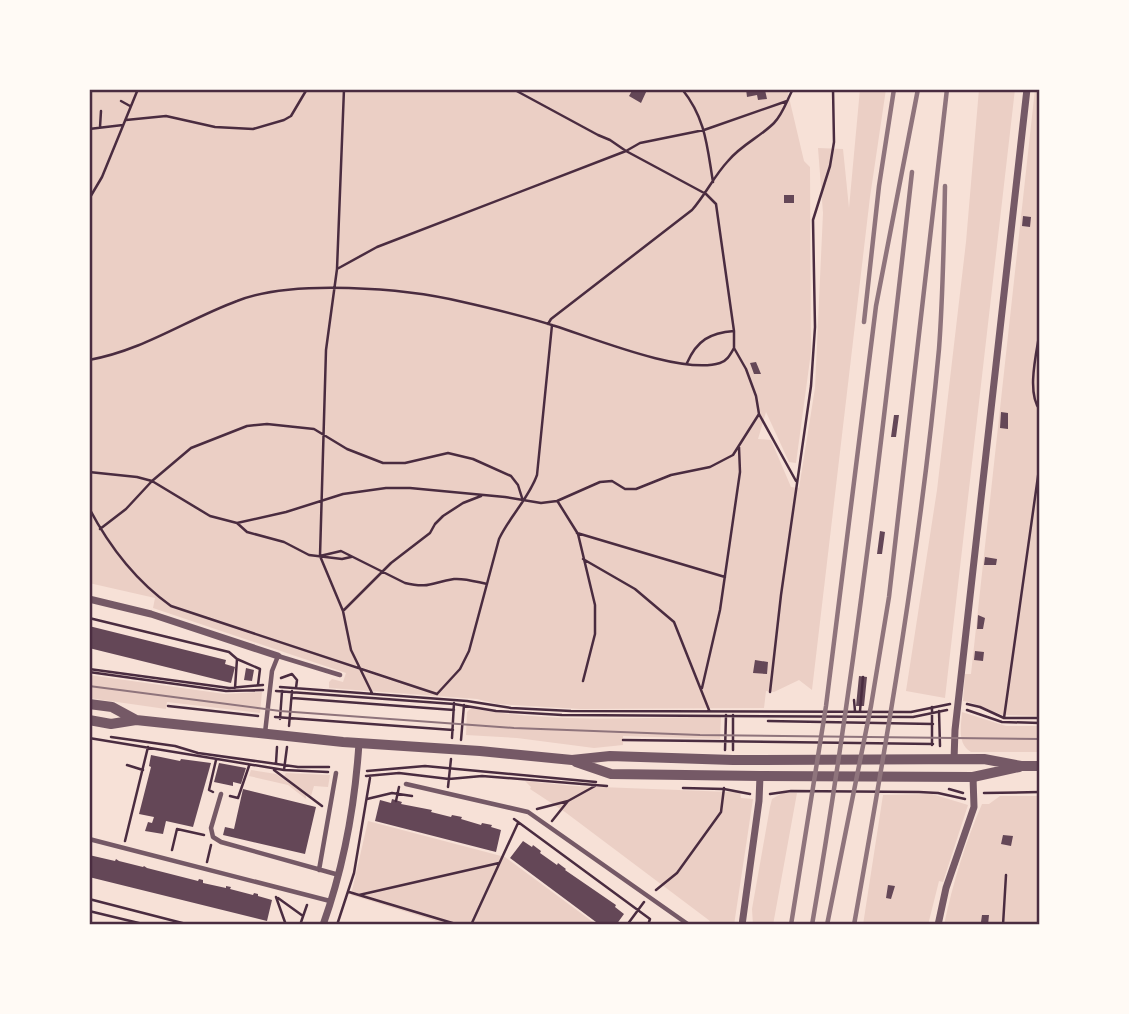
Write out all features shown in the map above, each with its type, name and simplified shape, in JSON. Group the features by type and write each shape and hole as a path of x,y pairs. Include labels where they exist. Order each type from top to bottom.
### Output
{"street":[{"path":"954,760 1027,89"},
{"path":"89,598 151,614 278,656"},
{"path":"89,704 112,707 136,720"},
{"path":"89,720 111,724 136,720 359,743 572,760 610,756 720,760 984,759 1021,766 1040,766"},
{"path":"323,925 347,839 359,743"},
{"path":"572,760 611,774 760,776 973,777 1021,766"},
{"path":"742,925 760,794 760,776"},
{"path":"938,925 946,888 974,807 973,777"}],"lane":[{"path":"265,734 270,688 278,656 340,675"},
{"path":"319,870 336,770"},
{"path":"406,784 528,812 689,925"},
{"path":"221,794 211,828 213,837 221,842 339,875"},
{"path":"89,839 331,901"}],"path":[{"path":"89,199 102,177 138,89"},
{"path":"126,120 166,116 215,127 253,129 291,116 307,89"},
{"path":"344,89 336,288 326,350 320,556 343,611 351,650 372,694"},
{"path":"513,89 706,194 716,204 734,331 734,348 750,382 759,414 797,482"},
{"path":"682,89 693,104 705,130 713,182"},
{"path":"438,696 460,669 469,651 499,539 532,489 537,475 550,324 571,303 692,210 740,148 774,123 793,89"},
{"path":"770,692 811,386 815,315 813,220 830,166 834,142 833,89"},
{"path":"121,101 132,106"},
{"path":"337,270 377,247 640,144 705,130 787,101"},
{"path":"100,127 101,111"},
{"path":"89,129 123,125"},
{"path":"89,360 150,341 238,300 299,288 336,288 431,296 550,324 639,354 687,363 721,363 729,357 734,348"},
{"path":"1040,330 1033,396 1040,410"},
{"path":"687,363 692,351 706,337 734,331"},
{"path":"237,523 362,490 410,488 541,503 557,501 600,482 611,481 625,489 636,489 671,475 710,467 733,455 759,414"},
{"path":"100,529 126,509 152,481 191,448 247,426 285,425 314,429 347,449 383,463 405,463 448,453 473,459 511,476 518,485 523,501"},
{"path":"702,688 724,577 740,472 739,446"},
{"path":"1004,718 1040,462"},
{"path":"89,472 152,481 210,516 237,523 247,532 276,539 302,552 342,559 351,557"},
{"path":"343,611 383,572 430,533 443,516 463,503 482,496"},
{"path":"557,501 577,533 596,618 595,634 583,681"},
{"path":"89,508 100,529 144,584 171,606 454,702 504,712 580,715 913,717 958,706 1002,723 1040,721"},
{"path":"577,533 724,577"},
{"path":"320,556 341,551 415,586 462,579 487,584"},
{"path":"583,559 635,589 674,622 709,710"},
{"path":"89,618 229,652 237,659 260,669 258,685"},
{"path":"235,688 237,659"},
{"path":"89,671 226,691 277,687 511,708 571,711 918,712 943,704 980,707 1004,718 1040,721"},
{"path":"89,671 235,688 258,685 270,688 438,696"},
{"path":"277,687 281,678 292,674 297,680 290,719"},
{"path":"860,711 863,677"},
{"path":"292,698 454,709"},
{"path":"854,700 855,711"},
{"path":"169,706 290,719 453,730 454,702"},
{"path":"936,761 940,745 939,711"},
{"path":"768,721 933,724"},
{"path":"89,736 271,768 336,770"},
{"path":"89,736 175,746 198,754 336,770"},
{"path":"623,740 933,744"},
{"path":"123,848 148,747"},
{"path":"216,760 209,790 238,798 250,765"},
{"path":"127,765 143,769"},
{"path":"357,769 382,771 425,766 470,772 523,774 569,781 607,782"},
{"path":"271,768 322,806"},
{"path":"363,776 399,773 449,779 482,776 615,786"},
{"path":"337,925 349,892 370,777"},
{"path":"396,800 400,781"},
{"path":"708,785 678,786 760,794 791,791 919,792 974,800 987,799 992,793 1040,792"},
{"path":"471,925 519,823 528,812 568,801 595,786"},
{"path":"627,925 649,895 677,873 711,827 723,807 724,789"},
{"path":"367,799 398,793 423,798"},
{"path":"548,826 568,801"},
{"path":"512,817 650,919 648,925"},
{"path":"169,859 177,829 213,837 206,869"},
{"path":"359,895 499,863"},
{"path":"1003,925 1006,875"},
{"path":"349,892 459,925"},
{"path":"286,925 276,897 303,916"},
{"path":"89,899 190,925"},
{"path":"89,911 147,925"}],"shaded area":[{"path":"89,89 787,89 804,161 810,167 811,352 796,463 789,462 766,412 758,439 771,440 791,487 799,488 815,388 823,213 818,148 843,149 849,208 860,89 886,89 870,197 812,690 799,680 774,692 766,691 764,708 580,709 329,688 332,679 343,682 346,673 153,608 155,598 89,583"},
{"path":"979,89 1015,89 945,698 906,691 937,490 966,242"},
{"path":"1035,89 1040,89 1040,716 1006,715 1006,712 1003,715 963,701 965,674 971,674"},
{"path":"89,675 225,694 262,692 260,713 167,702 166,709 89,698"},
{"path":"471,708 564,718 721,717 720,739 623,736 623,745 594,748 517,738 466,735 467,712"},
{"path":"962,712 1006,726 1040,726 1040,752 971,752 962,739"},
{"path":"251,770 276,774 306,795 306,799 288,785 249,776"},
{"path":"286,773 330,775 328,787 314,786 311,796 284,776"},
{"path":"525,781 574,786 740,792 741,798 753,799 734,925 709,925 710,921 565,812 530,789"},
{"path":"782,793 797,793 773,925 753,925 752,909 770,807 772,799"},
{"path":"932,794 968,805 943,882 939,881 928,925 863,925 883,795"},
{"path":"1000,796 1040,796 1040,925 944,925 960,863 982,804 989,804"},
{"path":"368,821 505,857 597,925 449,925 351,895"}],"building":[{"path":"633,89 647,90 641,103 629,96"},
{"path":"746,89 765,90 767,99 758,100 757,95 747,97"},
{"path":"784,195 794,195 794,203 784,203"},
{"path":"1023,216 1031,217 1030,227 1022,226"},
{"path":"756,362 761,374 754,374 750,363"},
{"path":"1001,412 1008,413 1008,429 1000,428"},
{"path":"894,415 899,415 896,437 891,437"},
{"path":"880,531 885,532 882,554 877,554"},
{"path":"985,557 997,559 996,565 984,565"},
{"path":"978,615 985,618 983,629 977,629"},
{"path":"89,626 226,660 225,664 235,667 231,683 89,648"},
{"path":"975,651 984,652 983,661 974,660"},
{"path":"755,660 768,662 767,674 753,673"},
{"path":"246,668 254,670 252,681 244,680"},
{"path":"859,676 867,677 864,706 856,706"},
{"path":"151,755 180,761 211,763 193,827 166,821 163,834 145,831 148,822 152,823 154,817 139,814 151,767"},
{"path":"219,763 246,768 241,784 233,782 233,786 214,782"},
{"path":"243,789 316,807 305,854 223,835 225,827 234,829"},
{"path":"392,799 402,802 401,804 432,810 431,812 462,817 461,819 481,825 492,825 491,827 501,830 496,852 375,821 380,800 391,803"},
{"path":"1003,835 1013,836 1011,846 1001,844"},
{"path":"523,841 532,847 533,845 540,853 616,905 624,914 616,925 600,925 510,858"},
{"path":"89,855 115,861 116,859 198,881 203,880 203,883 258,894 272,900 267,921 89,877"},
{"path":"888,885 895,886 891,899 886,898"},
{"path":"982,915 989,915 988,925 976,925 976,922 981,922"}],"tram line":[{"path":"89,686 280,711 514,728 700,735 1040,739"}],"railway":[{"path":"864,322 879,186 894,89"},
{"path":"791,925 826,706 876,306 918,89"},
{"path":"827,925 871,706 889,597 947,89"},
{"path":"812,925 855,643 912,172"},
{"path":"854,925 891,710 932,422 939,349 945,186"}]}
